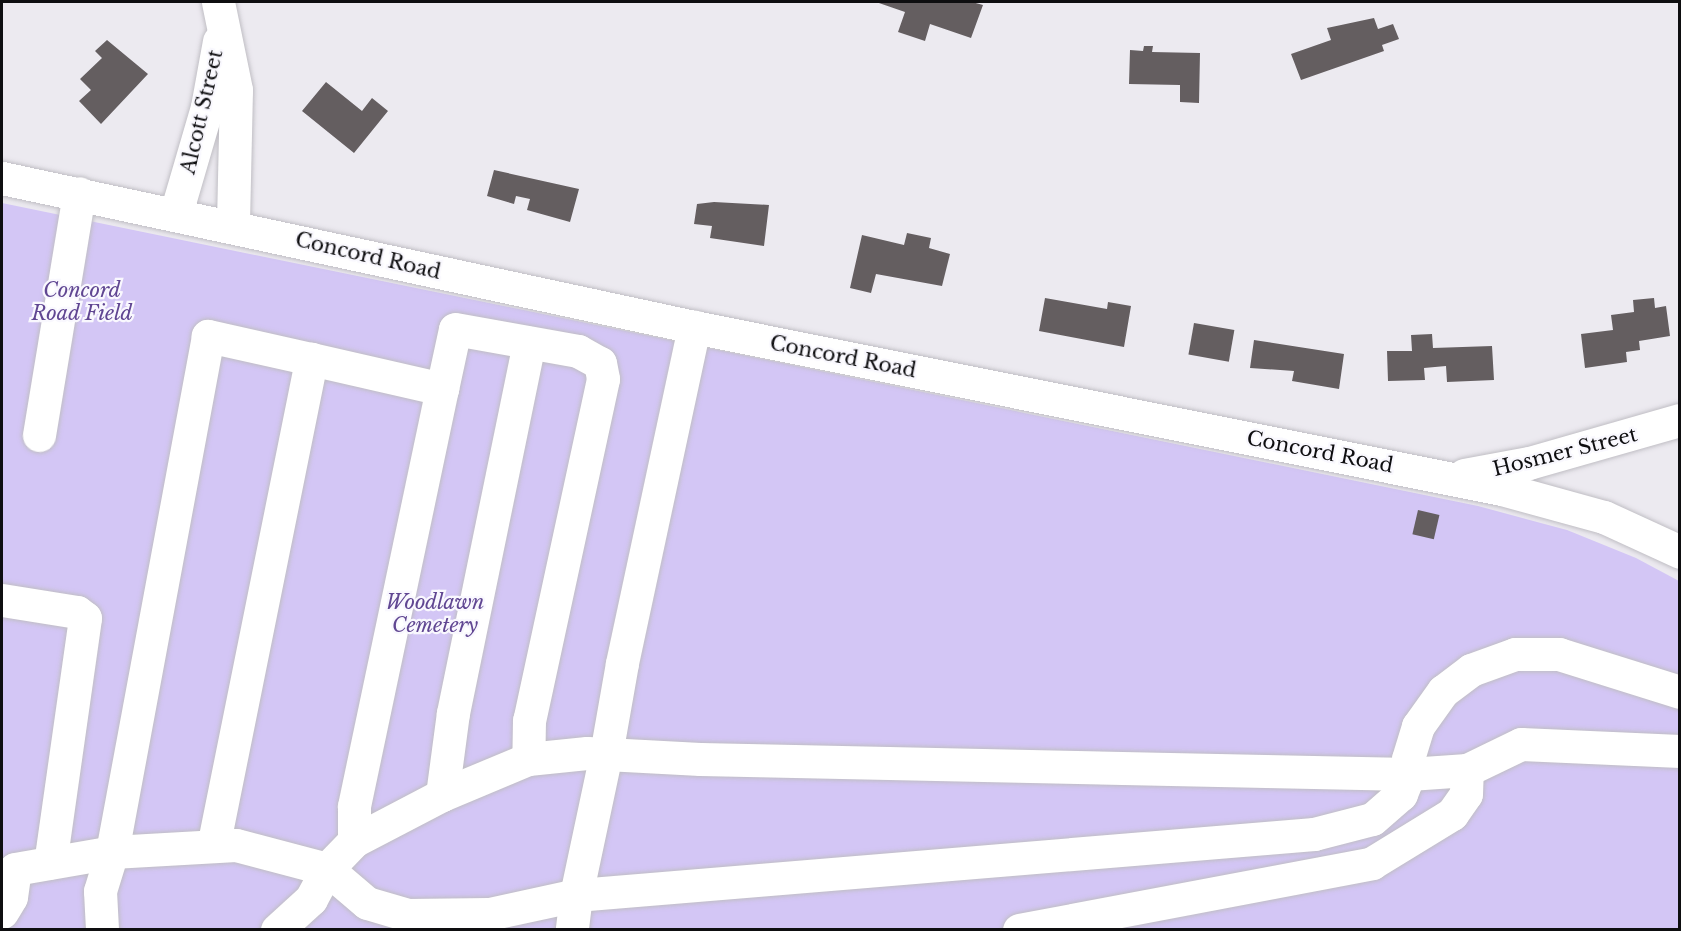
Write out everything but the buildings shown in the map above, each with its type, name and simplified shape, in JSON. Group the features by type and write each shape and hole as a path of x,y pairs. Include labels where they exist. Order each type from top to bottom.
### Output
{"street":[{"name":"Alcott Street","path":"176,213 212,86 219,5"},
{"name":"Alcott Street","path":"219,5 237,116 232,225"},
{"name":"Concord Road","path":"2,178 232,225 694,327 1449,478 1579,509 1680,552"},
{"path":"39,435 79,193"},
{"path":"354,841 354,806 465,278"},
{"path":"572,930 576,895 694,327"},
{"path":"455,329 578,351 600,363 603,379 529,720 528,759"},
{"path":"102,930 99,903 112,852 208,336 442,389"},
{"path":"442,795 453,713 529,343"},
{"path":"214,842 311,359"},
{"name":"Hosmer Street","path":"1449,478 1528,463 1680,420"},
{"path":"2,600 77,612 85,618 50,863"},
{"path":"2,912 11,897 8,870 112,852 214,842 327,869 367,903 408,915 489,914 576,895 1314,834 1358,825 1386,810 1409,774 1418,726 1443,691 1471,670 1499,658 1559,654 1680,692"},
{"path":"277,930 311,899 327,869 354,841 442,795 528,759 606,753 1409,774 1467,770 1505,747 1521,744 1680,751"},
{"path":"1019,930 1372,863 1452,814 1466,794 1467,770"}],"green space":[{"name":"Woodlawn Cemetery","path":"2,203 1478,506 1567,530 1636,558 1679,581 1679,929 2,929"}],"park label":[{"name":"Concord Road Field","path":"82,302"}]}
